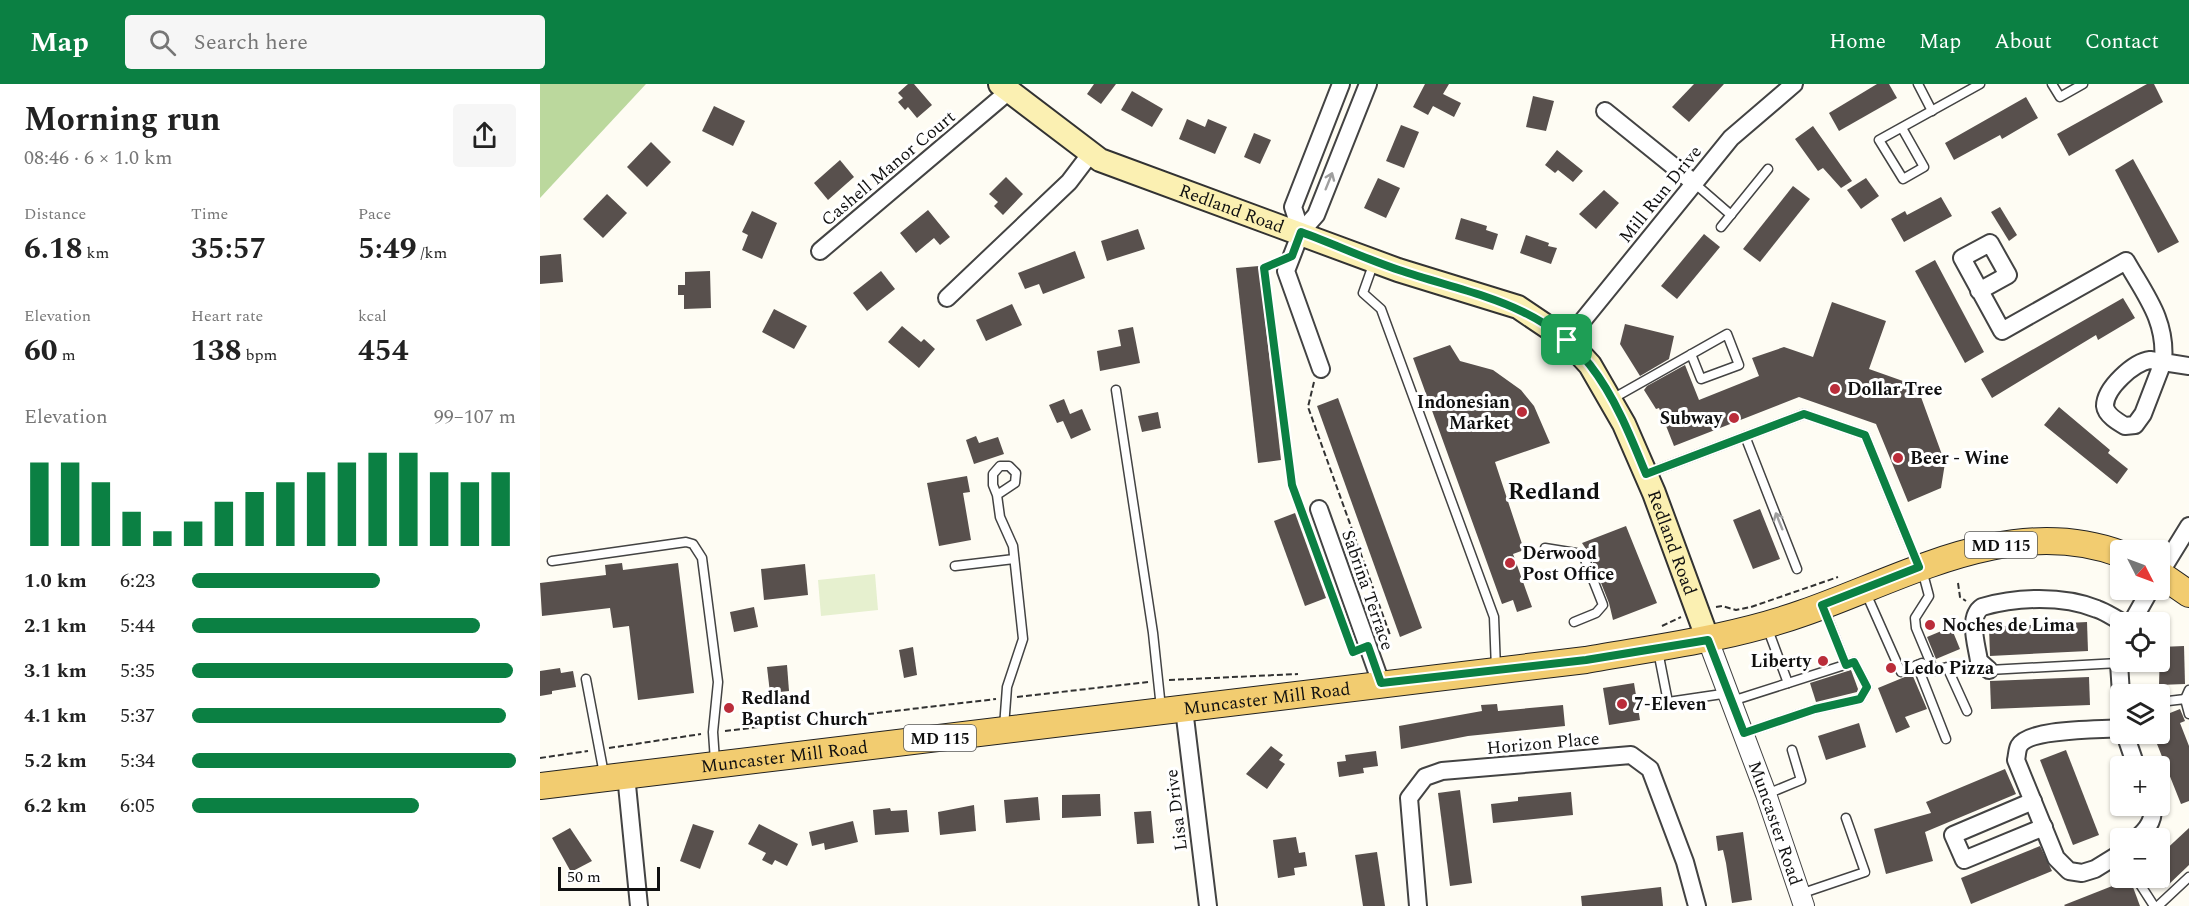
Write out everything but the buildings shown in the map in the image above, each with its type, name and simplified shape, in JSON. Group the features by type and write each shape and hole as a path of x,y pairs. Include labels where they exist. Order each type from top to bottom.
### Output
{"main road":[{"name":"Redland Road","path":"1004,88 1091,153 1163,185 1301,232 1374,260 1518,307 1567,340 1590,365 1612,399 1646,474 1708,640"},
{"name":"Muncaster Mill Road","path":"540,786 1173,711 1657,648 1708,640 1766,624 1920,567 2001,545 2041,540 2088,545 2110,551"},
{"path":"2170,580 2189,594"}],"street":[{"path":"1301,232 1293,207 1341,84"},
{"path":"1321,369 1286,271 1301,232 1316,215 1368,84"},
{"name":"Mill Run Drive","path":"1567,340 1731,138 1794,84"},
{"name":"Cashell Manor Court","path":"820,251 1004,88"},
{"path":"1605,111 1693,182"},
{"path":"947,298 1069,182 1091,153"},
{"path":"1978,291 2002,331 2126,261 2161,322 2165,341 2163,363 2189,366"},
{"name":"Sabrina Terrace","path":"1319,509 1381,683"},
{"path":"2170,557 2189,526"},
{"path":"1989,670 1979,661 1974,625 1977,610 1995,603 2067,601 2097,609 2110,616"},
{"name":"Muncaster Road","path":"1708,640 1731,697 1802,900"},
{"name":"Lisa Drive","path":"1173,711 1208,906"},
{"path":"2110,729 2043,732 2027,738 2019,746 2016,760 2056,858 2069,871 2082,873 2110,860"},
{"name":"Horizon Place","path":"1418,906 1409,798 1425,777 1442,771 1631,755 1650,769 1685,862 1697,906"},
{"path":"615,776 639,906"},
{"path":"2033,801 1953,835 1964,860 2044,827"}],"lane":[{"path":"1918,84 1932,111"},
{"path":"1902,128 1924,167 1903,179 1879,140 1980,84"},
{"path":"2052,84 2060,97 2083,84"},
{"path":"1721,227 1768,169"},
{"path":"1693,182 1731,215"},
{"path":"1374,260 1363,293 1380,309 1494,617 1496,670"},
{"path":"1612,399 1691,354 1727,334 1739,365 1701,379 1691,354"},
{"path":"1116,390 1154,633 1173,711"},
{"path":"1646,474 1804,414 1865,435 1920,567 1929,596 1915,618 1916,628 1934,671"},
{"path":"1745,436 1797,569"},
{"path":"998,495 999,517 1013,546 1023,639 1007,687 1004,731"},
{"path":"552,561 686,542 693,544 702,558 718,682 713,732 715,765"},
{"path":"1545,548 1576,553 1588,565 1603,605 1596,613 1574,622"},
{"path":"955,566 1014,559"},
{"path":"1864,589 1901,672 1922,663 1934,671"},
{"path":"1822,605 1846,665"},
{"path":"1766,624 1788,683"},
{"path":"1657,648 1668,702 1731,697 1788,683 1854,662 1867,687 1860,699 1815,709 1744,733"},
{"path":"1989,670 2110,660"},
{"path":"1917,665 1946,739"},
{"path":"1934,671 1947,667 1966,711"},
{"path":"586,680 615,776"},
{"path":"2170,699 2187,694 2189,714"},
{"path":"1766,794 1801,780 1792,750"},
{"path":"1802,900 1864,872 1846,818"},
{"path":"2143,888 2156,906 2189,877"}],"path":[{"path":"1292,256 1264,268 1292,485 1325,574"},
{"path":"1321,369 1311,386 1308,407 1390,635 1368,646"},
{"path":"1958,583 1960,597 1977,610"}],"green space":[{"path":"540,84 646,84 540,198"},
{"path":"875,574 878,610 821,616 818,580"}],"place":[{"name":"Dollar Tree","path":"1835,389"},
{"name":"Indonesian Market","path":"1522,412"},
{"name":"Subway","path":"1734,418"},
{"name":"Beer - Wine","path":"1898,458"},
{"name":"Derwood Post Office","path":"1510,563"},
{"name":"Noches de Lima","path":"1930,625"},
{"name":"Liberty","path":"1823,661"},
{"name":"Ledo Pizza","path":"1891,668"},
{"name":"7-Eleven","path":"1622,704"},
{"name":"Redland Baptist Church","path":"729,708"}],"district":[{"name":"Redland","path":"1554,491"}],"route":[{"path":"1301,232 1398,270 1518,307 1567,340 1590,365 1612,399 1646,474 1804,414 1865,435 1919,567 1822,605 1846,665 1854,662 1867,687 1860,699 1815,709 1744,733 1708,640 1586,660 1381,683 1368,646 1353,652 1292,485 1264,268 1292,256 1301,232"}]}
